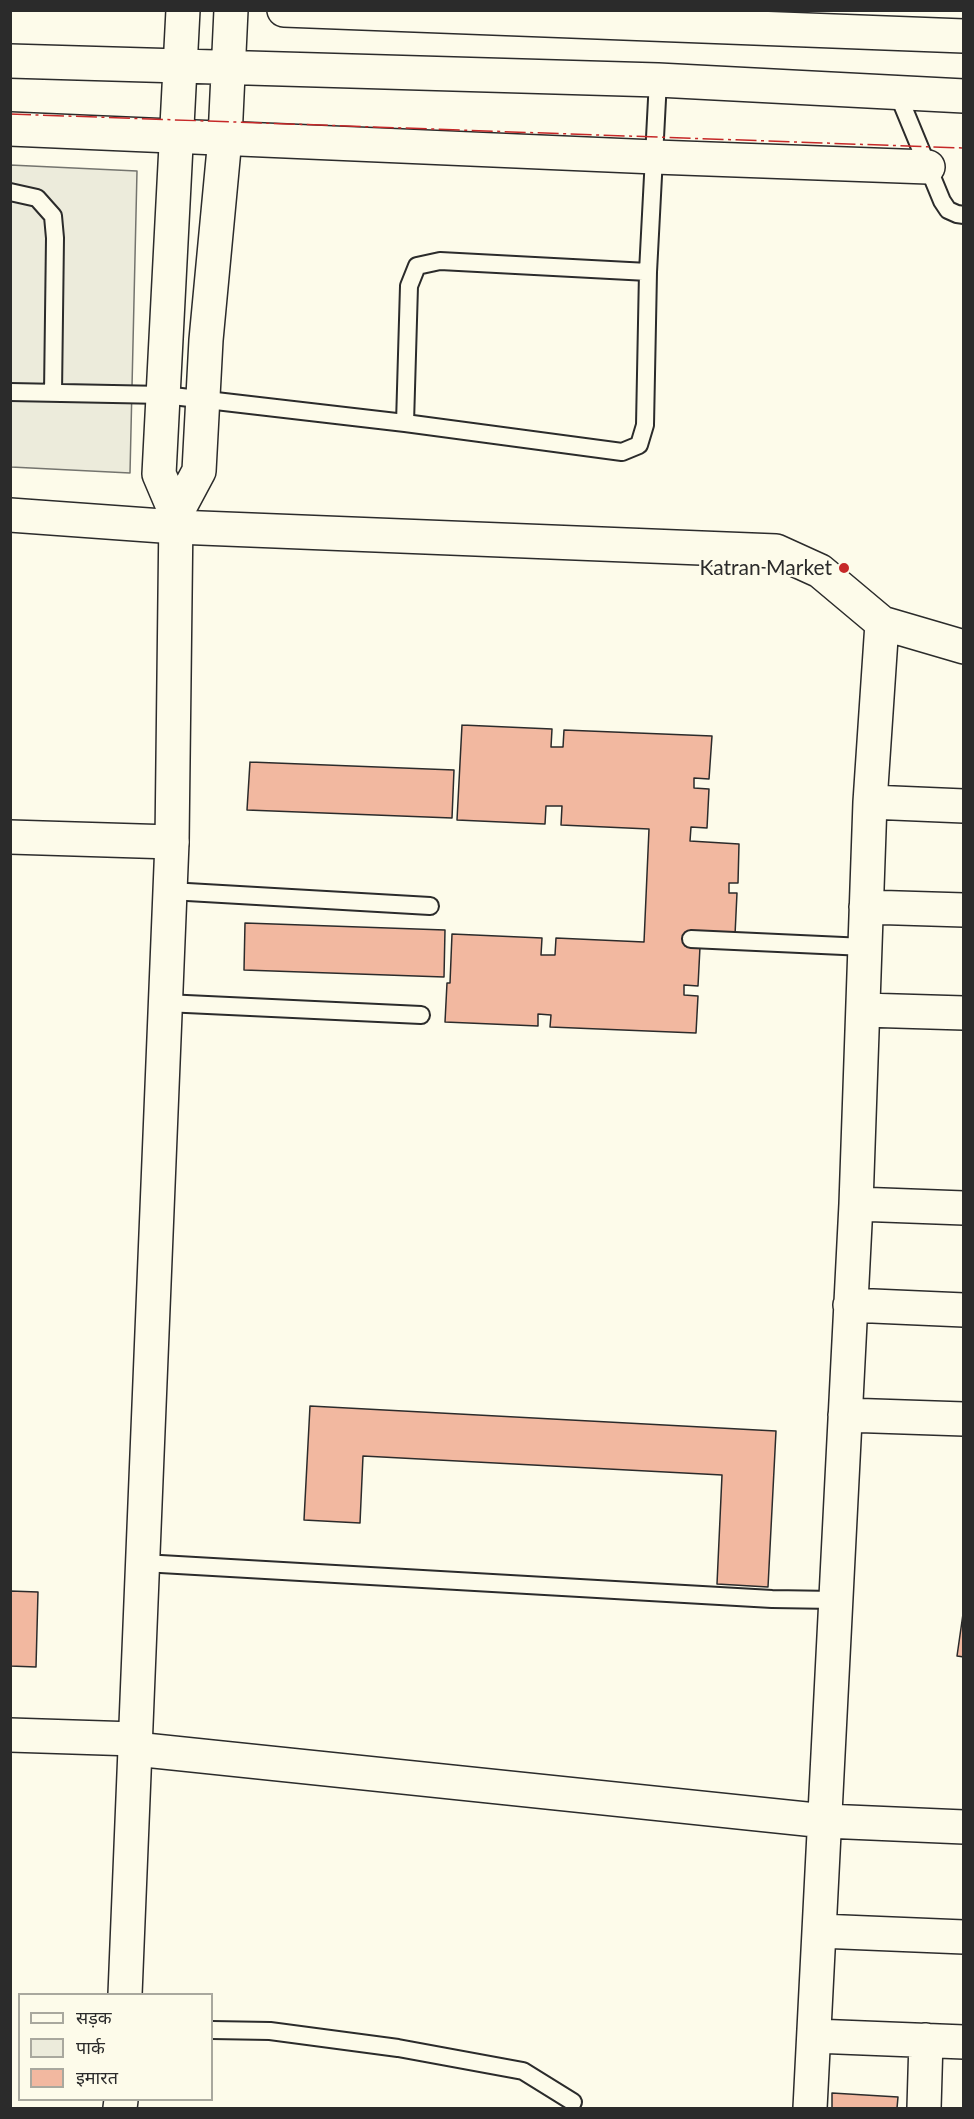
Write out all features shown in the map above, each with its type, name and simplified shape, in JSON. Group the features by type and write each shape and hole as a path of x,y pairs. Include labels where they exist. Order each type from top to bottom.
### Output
{"street":[{"path":"125,1993 172,842 176,521 159,474 183,10"},
{"path":"176,521 200,471 206,340 225,138 231,10"},
{"path":"284,10 963,36"},
{"path":"10,61 658,80 963,96"},
{"path":"10,129 655,158 928,167"},
{"path":"10,515 776,551 820,571 882,623 963,647"},
{"path":"810,2109 856,1204 870,802 882,623"},
{"path":"870,802 963,806"},
{"path":"10,837 172,842"},
{"path":"866,906 963,910"},
{"path":"863,1010 963,1014"},
{"path":"856,1204 963,1208"},
{"path":"850,1305 963,1310"},
{"path":"845,1415 963,1419"},
{"path":"10,1735 135,1744 825,1821 963,1827"},
{"path":"819,1931 963,1937"},
{"path":"814,2036 963,2042"},
{"path":"924,2109 926,2040"}],"lane":[{"path":"10,392 164,395 405,423 622,452 639,445 645,424 648,272 658,80"},
{"path":"897,92 948,210 963,214"},
{"path":"10,192 37,198 53,216 56,238 53,393"},
{"path":"405,423 409,286 417,266 440,261 648,272"},
{"path":"170,891 430,906"},
{"path":"691,939 865,947"},
{"path":"165,1003 421,1015"},
{"path":"143,1563 760,1598 835,1600"},
{"path":"213,2030 270,2031 386,2047 523,2071 573,2102"}],"green space":[{"path":"10,165 137,171 130,473 11,467"}],"building":[{"path":"462,725 552,729 551,747 563,747 564,730 712,736 709,779 694,778 694,788 709,789 707,828 691,827 690,841 739,844 738,883 729,883 729,893 737,893 735,935 685,933 685,946 700,947 698,986 684,985 684,995 698,996 696,1033 550,1027 551,1015 538,1014 538,1026 445,1022 447,983 450,983 452,934 542,938 541,955 555,955 556,938 644,942 649,829 561,825 562,806 546,806 545,824 457,820"},
{"path":"250,762 454,770 452,818 247,810"},
{"path":"245,923 445,930 444,977 244,970"},
{"path":"310,1406 776,1431 768,1587 717,1584 722,1475 363,1456 360,1523 304,1520"},
{"path":"10,1591 38,1592 36,1667 10,1666"},
{"path":"964,1607 964,1657 957,1656"},
{"path":"832,2093 898,2097 897,2108 832,2108"}],"power":[{"path":"10,114 964,148"}],"place":[{"name":"Katran Market","path":"844,568"}]}
